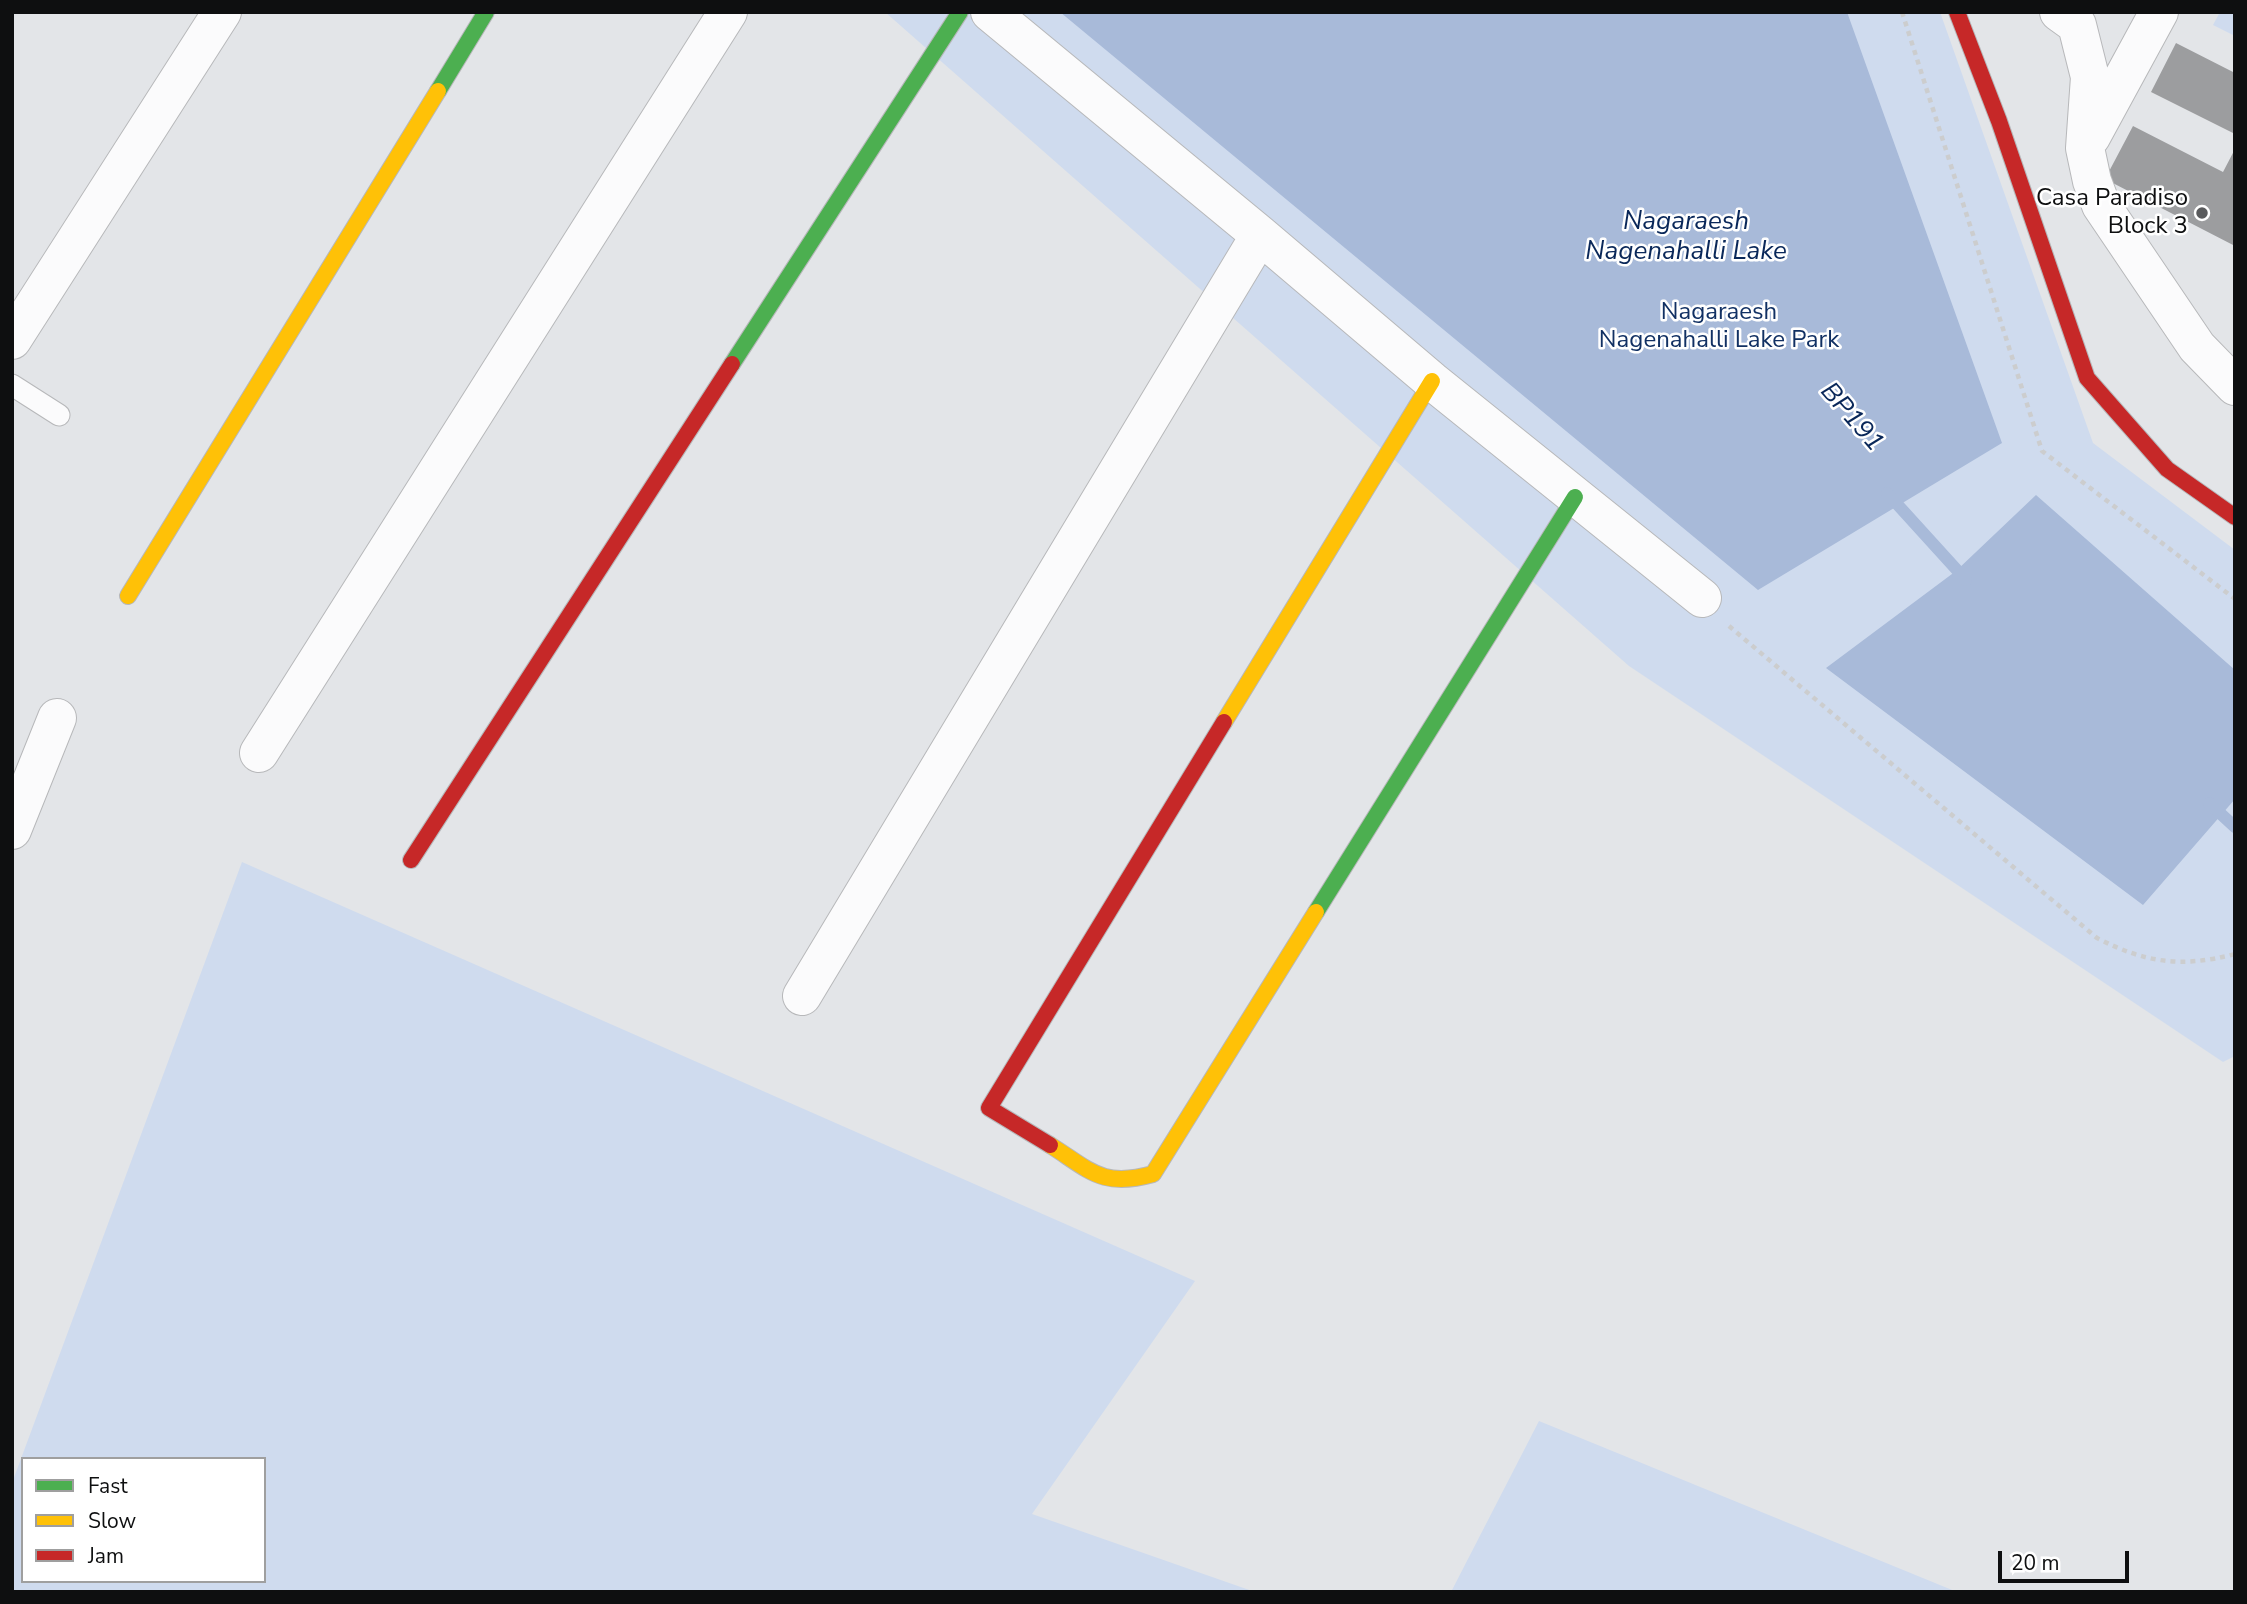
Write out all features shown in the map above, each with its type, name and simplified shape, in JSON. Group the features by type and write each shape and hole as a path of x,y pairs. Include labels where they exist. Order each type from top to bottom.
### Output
{"street":[{"path":"12,340 222,12"},
{"path":"128,596 486,12"},
{"path":"259,753 728,12"},
{"path":"411,860 960,12"},
{"path":"990,12 1432,381 1702,598"},
{"path":"1957,12 1999,121 2087,378 2167,469 2235,517"},
{"path":"2059,12 2077,25 2090,77 2085,148 2092,181 2101,205 2197,347 2235,386"},
{"path":"2085,148 2159,12"},
{"path":"802,996 1260,235"},
{"path":"1432,381 989,1108 1105,1179 1131,1181 1153,1174 1576,497"},
{"path":"12,830 57,718"}],"lane":[{"path":"12,385 60,415"}],"path":[{"path":"1702,598 1734,631 2096,938 2151,960 2180,963 2235,954"}],"green space":[{"name":"Nagaraesh Nagenahalli Lake Park","path":"885,12 1940,12 2093,443 2235,550 2235,1056 2223,1062 1629,666"},
{"path":"2220,12 2235,12 2235,36 2213,25"},
{"path":"242,862 1195,1281 1032,1514 1255,1592 12,1592 12,1483 21,1459 21,1583 266,1583 266,1457 22,1457"},
{"path":"1539,1421 1957,1592 1451,1592"}],"water":[{"name":"Nagaraesh Nagenahalli Lake","path":"1060,12 1847,12 2002,443 1758,590"},
{"path":"2036,495 2235,670 2235,799 2143,905 1826,668 1956,571"}],"building":[{"name":"Casa Paradiso Block 3","path":"2176,43 2235,73 2235,134 2151,92"},
{"name":"Casa Paradiso Block 3","path":"2133,126 2223,172 2235,149 2235,246 2105,179"}],"waterway":[{"name":"BP191","path":"1887,493 1966,580"},
{"name":"BP191","path":"2209,803 2235,827"}],"traffic: fast":[{"path":"438,91 486,12"},
{"path":"732,364 960,12"},
{"path":"1316,912 1575,497"}],"traffic: slow":[{"path":"128,596 438,91"},
{"path":"1224,722 1432,381"},
{"path":"1050,1145 1098,1175 1121,1179 1153,1174 1316,912"}],"traffic: jam":[{"path":"1957,12 1999,121 2087,378 2167,469 2235,517"},
{"path":"411,860 732,364"},
{"path":"1050,1145 989,1108 1224,722"}],"place":[{"name":"Casa Paradiso Block 3","path":"2202,213"}]}
